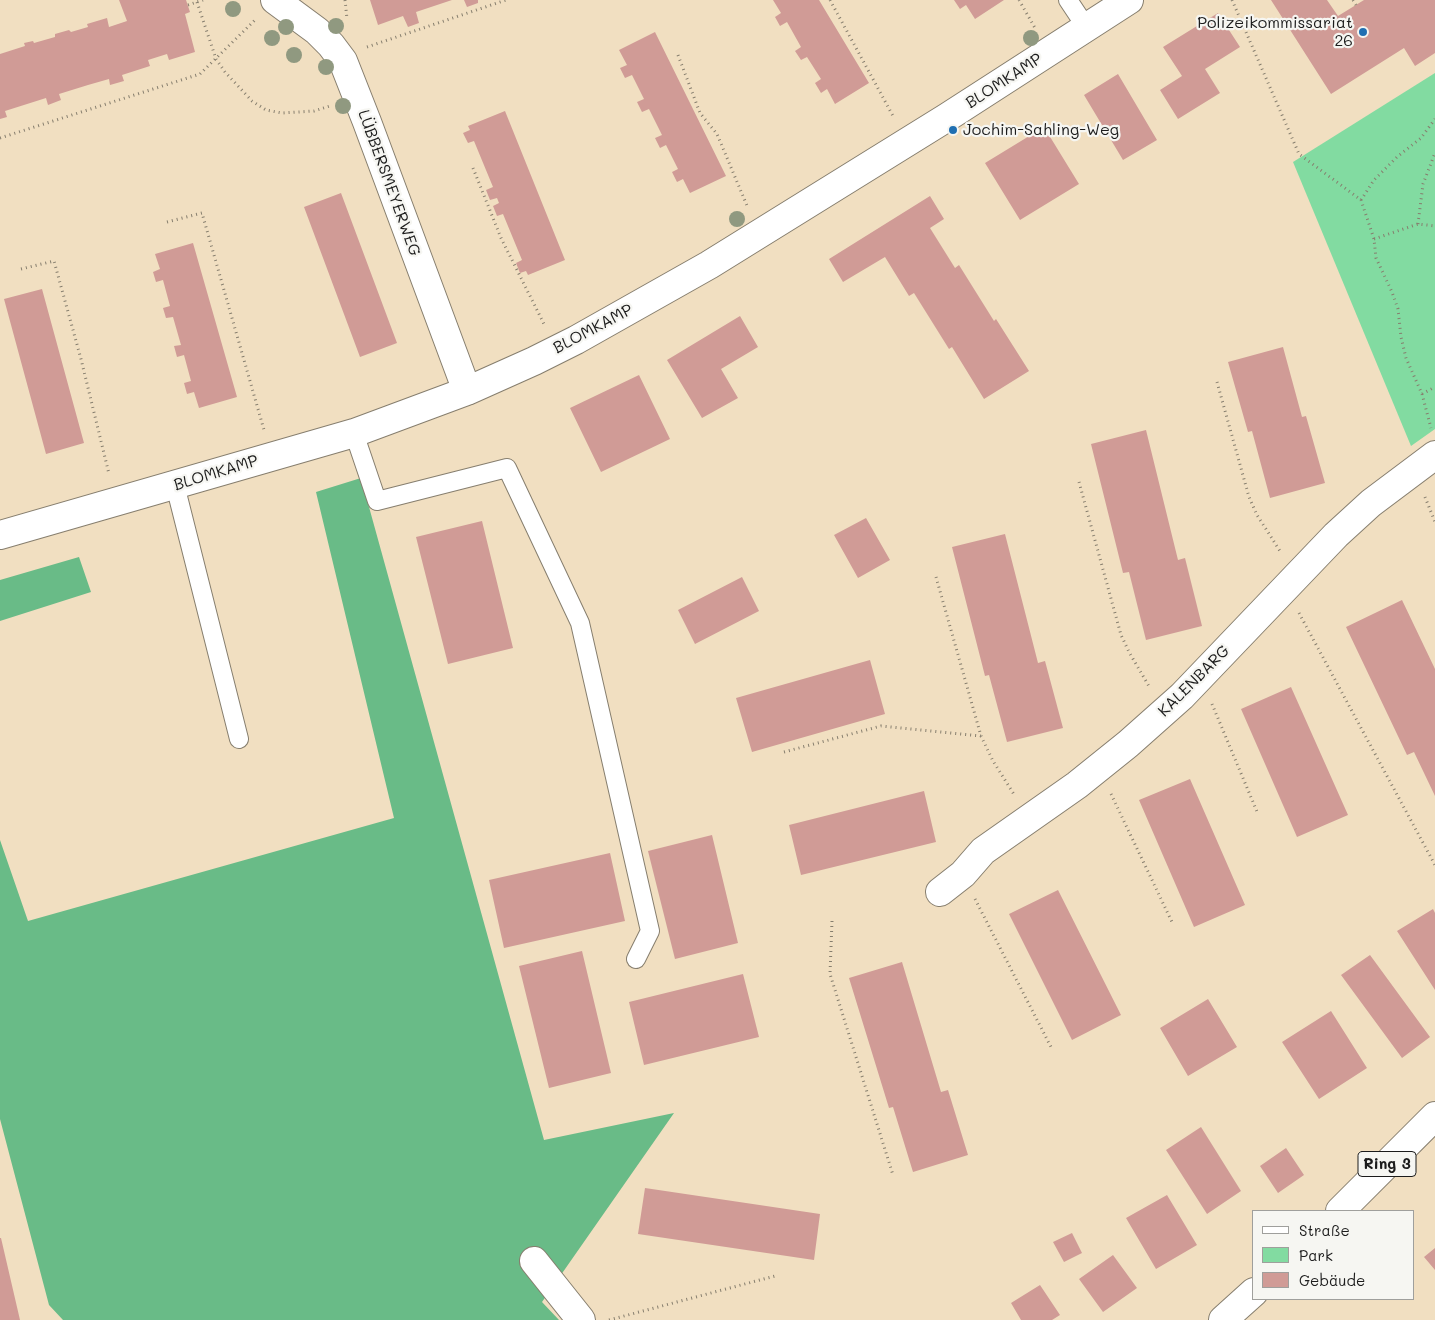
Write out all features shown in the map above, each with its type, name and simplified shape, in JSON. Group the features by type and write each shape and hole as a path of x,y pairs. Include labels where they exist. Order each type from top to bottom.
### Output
{"street":[{"name":"BLOMKAMP","path":"0,535 354,433 466,391 518,368 576,340 709,265 946,118 1129,0"},
{"name":"LÜBBERSMEYERWEG","path":"267,8 317,31 343,61 466,391"},
{"name":"KALENBARG","path":"940,892 962,874 983,851 1077,785 1128,744 1182,696 1336,535 1434,445"},
{"name":"Ring 3","path":"1341,1210 1435,1116"},
{"path":"534,1261 581,1320"},
{"path":"1223,1320 1252,1294"}],"lane":[{"path":"1068,0 1086,27"},
{"path":"354,433 377,502 507,468 580,624 650,931 636,959"},
{"path":"175,485 239,739"}],"path":[{"path":"188,5 203,0"},
{"path":"344,0 347,25"},
{"path":"366,48 506,0"},
{"path":"830,0 893,116"},
{"path":"1019,0 1035,28"},
{"path":"1232,0 1299,154 1361,200 1374,238 1376,258 1398,309 1401,337 1406,358 1422,394 1434,445"},
{"path":"1353,0 1356,5"},
{"path":"197,2 216,59 225,72 252,101 266,110 282,114 314,111 335,104"},
{"path":"0,138 200,74 267,8"},
{"path":"678,55 700,113 717,134 748,208"},
{"path":"1361,200 1374,180 1397,157 1421,138 1435,119"},
{"path":"1435,119 1435,124"},
{"path":"1418,224 1423,184 1435,154"},
{"path":"473,168 501,238 544,325"},
{"path":"167,222 202,213 271,456"},
{"path":"1374,238 1418,224 1435,226"},
{"path":"21,269 54,261 81,359 116,502"},
{"path":"1217,382 1249,497 1257,515 1282,554"},
{"path":"1422,394 1435,387"},
{"path":"1079,482 1121,635 1152,690"},
{"path":"1425,496 1435,522"},
{"path":"936,577 981,736 993,761 1017,800"},
{"path":"1299,613 1435,865"},
{"path":"1212,702 1258,814"},
{"path":"784,752 881,726 981,736"},
{"path":"1111,793 1172,922"},
{"path":"962,874 1052,1049"},
{"path":"832,921 830,974 892,1175"},
{"path":"607,1320 775,1276"}],"green space":[{"path":"1435,73 1435,429 1411,446 1293,162"},
{"path":"361,478 544,1140 674,1113 542,1302 559,1320 63,1320 49,1305 0,1119 0,840 28,921 394,818 316,492"},
{"path":"79,557 91,592 0,621 0,580"}],"building":[{"path":"119,0 186,0 190,12 185,14 195,52 169,60 167,54 148,60 150,66 122,75 124,81 110,85 109,79 88,85 59,94 61,100 48,105 46,98 5,111 7,117 0,119 0,54 25,46 24,43 33,41 34,43 55,37 55,34 88,27 87,24 107,18 109,27 127,21"},
{"path":"370,0 452,0 416,12 419,23 408,27 403,16 378,25"},
{"path":"464,0 478,0 478,3 467,7"},
{"path":"773,0 819,0 869,83 835,104 827,89 821,93 815,83 821,79 807,57 801,60 795,51 801,47 787,22 780,26 775,17 781,13"},
{"path":"954,0 1004,0 975,19 966,5 960,9"},
{"name":"Polizeikommissariat 26","path":"1271,0 1327,0 1338,16 1364,0 1435,0 1435,53 1415,66 1404,48 1331,94"},
{"path":"1218,13 1240,47 1205,69 1220,93 1178,119 1160,90 1182,76 1163,47"},
{"path":"655,32 726,176 690,193 683,179 677,182 672,172 678,169 666,145 660,148 655,138 662,135 649,109 642,112 637,102 644,99 632,75 625,78 620,68 627,65 619,50"},
{"path":"1118,74 1157,140 1123,160 1084,95"},
{"path":"505,111 565,260 528,275 526,271 520,273 516,263 522,260 503,214 497,216 493,206 499,203 497,198 490,200 486,190 493,187 474,141 468,143 463,133 470,130 468,126"},
{"path":"1044,127 1079,184 1020,220 985,163"},
{"path":"341,193 397,343 360,357 304,207"},
{"path":"930,196 944,219 930,228 955,268 959,265 994,321 996,319 1029,371 984,399 952,347 949,349 914,293 909,296 885,257 843,282 829,259"},
{"path":"193,243 237,397 199,408 194,392 187,394 184,383 191,381 184,355 177,357 174,346 181,345 173,317 166,318 163,308 170,306 163,280 156,282 153,272 160,269 155,254"},
{"path":"42,289 84,443 46,454 4,299"},
{"path":"740,316 758,347 721,369 738,398 702,418 667,360"},
{"path":"1283,347 1302,417 1306,416 1325,483 1270,498 1252,431 1248,432 1228,362"},
{"path":"639,375 670,439 601,472 570,408"},
{"path":"1146,430 1178,560 1185,558 1202,626 1146,640 1129,572 1123,573 1091,444"},
{"path":"866,518 890,560 858,578 834,535"},
{"path":"482,521 513,648 448,664 416,537"},
{"path":"1005,534 1038,663 1045,661 1063,728 1007,742 989,675 985,676 952,547"},
{"path":"742,577 759,611 695,644 678,610"},
{"path":"1402,600 1435,669 1435,796 1414,752 1407,755 1346,627"},
{"path":"870,660 885,714 752,752 736,698"},
{"path":"1291,687 1348,815 1297,837 1241,709"},
{"path":"1190,779 1245,905 1194,927 1139,800"},
{"path":"924,791 936,842 801,875 789,825"},
{"path":"712,835 738,943 675,959 648,851"},
{"path":"610,853 625,921 504,948 489,880"},
{"path":"1058,890 1121,1015 1072,1040 1009,914"},
{"path":"1433,909 1435,913 1435,990 1397,931"},
{"path":"582,951 611,1073 549,1088 519,966"},
{"path":"1370,955 1430,1037 1402,1058 1341,975"},
{"path":"902,962 941,1092 948,1090 968,1155 913,1172 893,1107 889,1108 849,978"},
{"path":"743,974 759,1037 644,1065 629,1002"},
{"path":"1208,999 1237,1047 1188,1076 1160,1028"},
{"path":"1331,1011 1367,1068 1319,1099 1282,1042"},
{"path":"1201,1127 1241,1191 1207,1214 1166,1150"},
{"path":"1286,1148 1304,1175 1278,1193 1260,1166"},
{"path":"645,1188 820,1214 814,1260 638,1234"},
{"path":"1167,1195 1197,1245 1156,1269 1126,1218"},
{"path":"1072,1233 1082,1253 1064,1262 1053,1242"},
{"path":"1,1238 20,1320 0,1320"},
{"path":"1435,1248 1435,1270 1424,1257"},
{"path":"1113,1255 1137,1288 1103,1312 1079,1279"},
{"path":"1040,1285 1060,1315 1052,1320 1021,1320 1011,1303"}],"place":[{"name":"Polizeikommissariat 26","path":"1363,32"},
{"name":"Jochim-Sahling-Weg","path":"953,130"}]}
